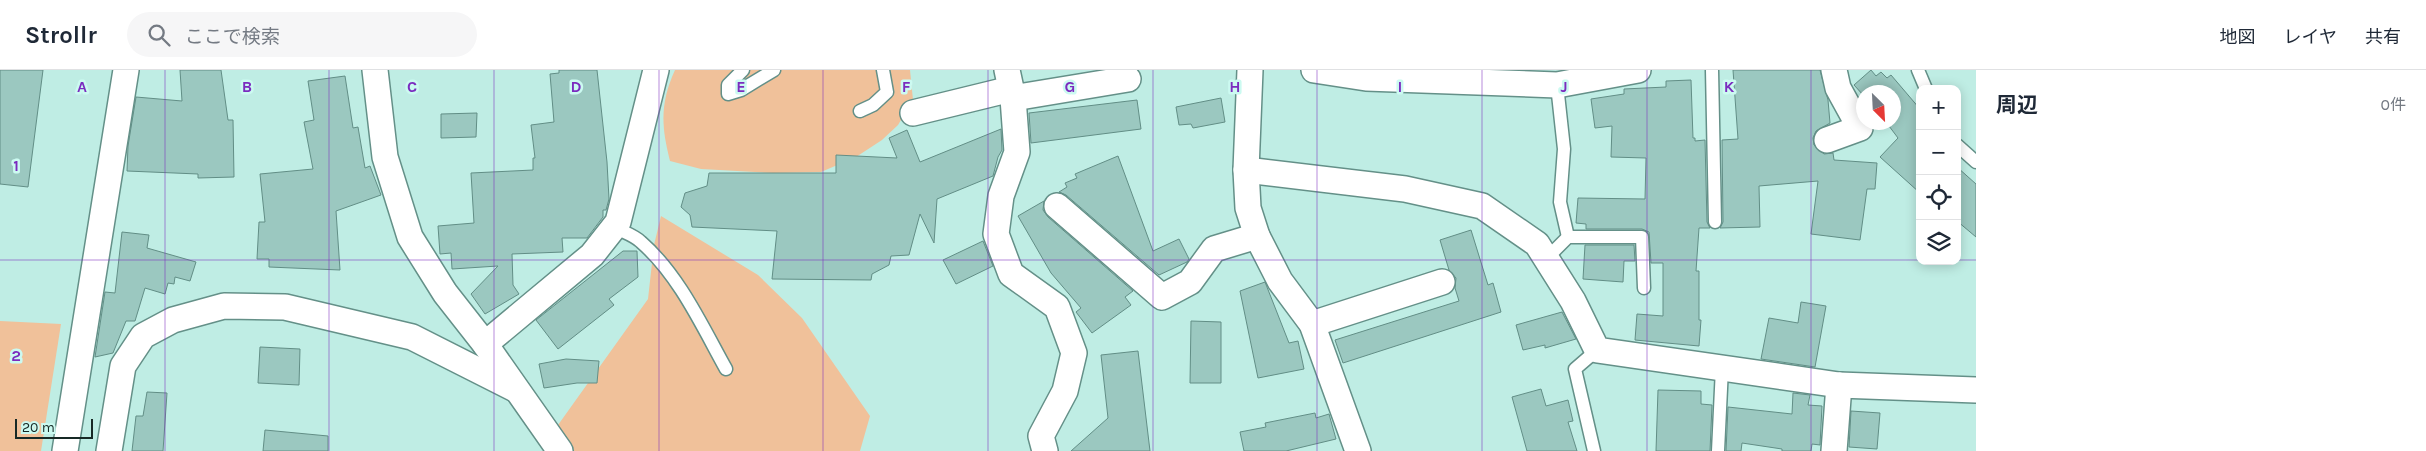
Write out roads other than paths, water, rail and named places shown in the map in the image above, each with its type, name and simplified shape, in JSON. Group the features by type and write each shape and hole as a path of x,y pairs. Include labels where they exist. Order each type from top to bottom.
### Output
{"street":[{"path":"65,451 126,70"},
{"path":"375,70 385,157 410,237 445,293 485,344 560,451"},
{"path":"485,344 592,256 618,222 656,70"},
{"path":"1250,70 1246,170 1248,208 1257,236 1280,281 1312,324 1358,451"},
{"path":"1314,70 1366,78 1557,85 1638,70"},
{"path":"1827,140 1860,128 1838,88 1834,70"},
{"path":"912,113 1010,86 1128,79"},
{"path":"1010,86 1017,152 1001,196 996,234 1011,274 1057,307 1074,353 1065,390 1041,436 1045,451"},
{"path":"1246,170 1405,189 1482,206 1537,244 1573,301 1597,350 1838,385 1976,390"},
{"path":"1057,206 1162,297 1190,282 1214,249 1257,236"},
{"path":"1312,324 1442,282"},
{"path":"109,451 123,366 143,336 173,320 224,306 286,307 412,337 515,388"},
{"path":"1834,451 1838,385"}],"lane":[{"path":"743,70 728,85 728,94 741,90 774,70"},
{"path":"860,111 873,105 887,92 884,70"},
{"path":"1712,70 1715,222"},
{"path":"1918,70 1924,85"},
{"path":"1557,85 1564,149 1560,202 1568,237"},
{"path":"1961,149 1976,162"},
{"path":"614,227 640,241 667,271 689,304 726,369"},
{"path":"1546,259 1568,237 1642,237 1644,288"},
{"path":"1594,451 1575,369 1597,350"},
{"path":"1718,451 1722,368"}]}
